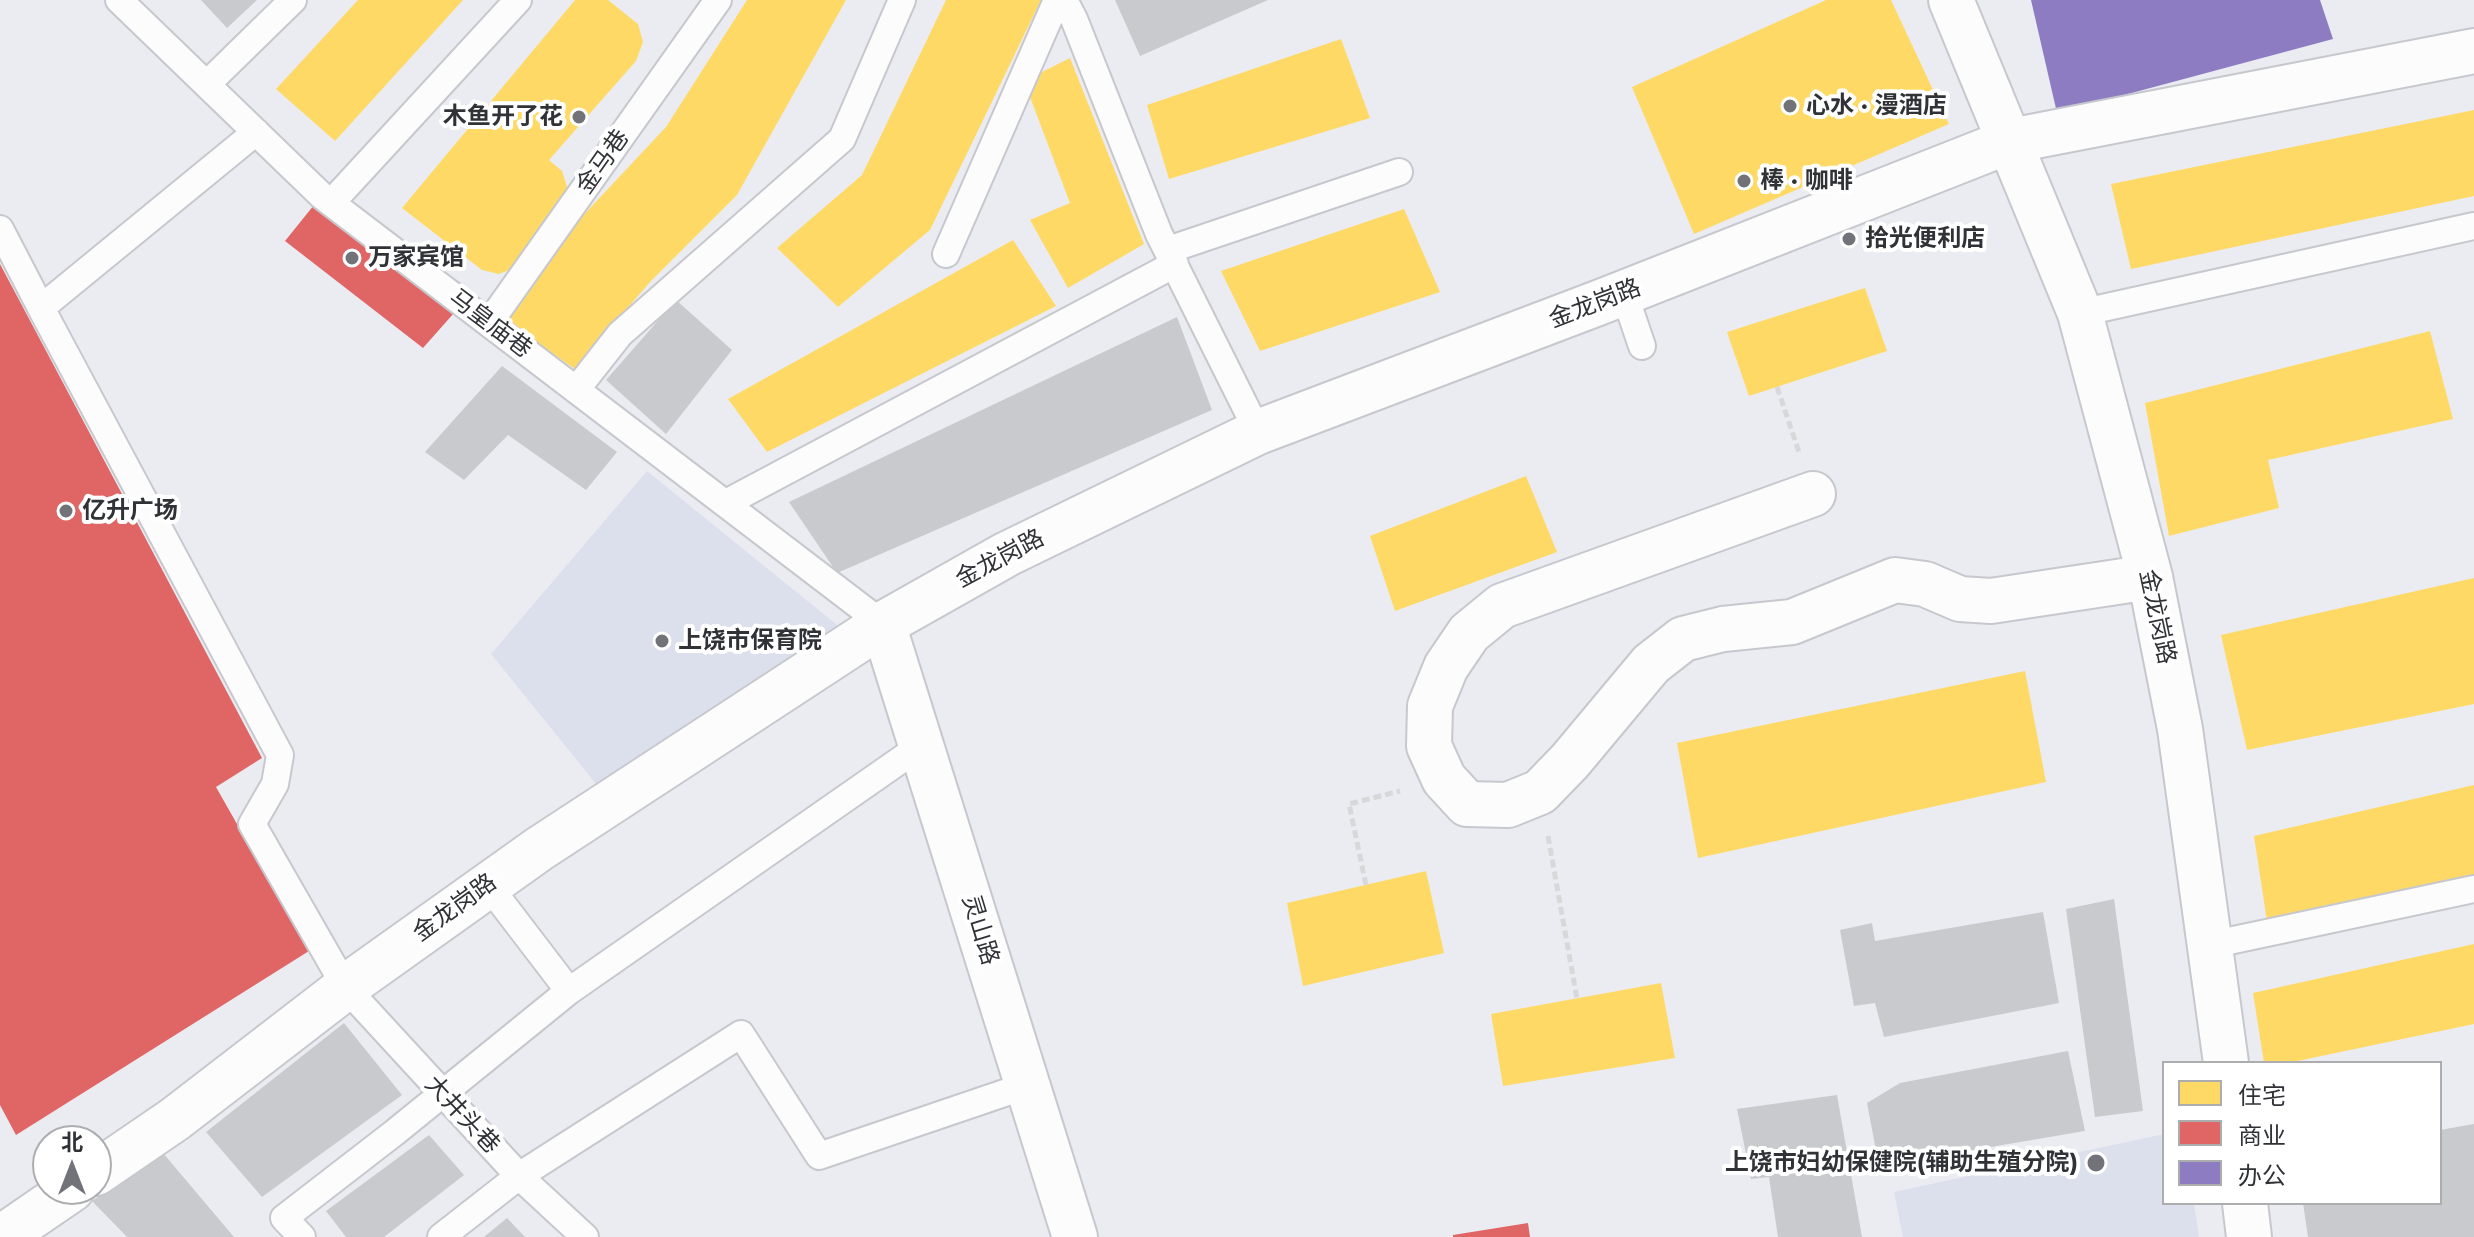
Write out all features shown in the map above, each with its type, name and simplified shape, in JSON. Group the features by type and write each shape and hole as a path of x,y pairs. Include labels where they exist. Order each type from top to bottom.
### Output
{"street":[{"name":"金龙岗路","path":"1951,0 2080,313 2150,577 2180,729 2226,1061"},
{"name":"金龙岗路","path":"112,1162 175,1119 346,988 539,849 883,624 1007,554 1258,432 1624,293 2010,141 2474,51"},
{"path":"1813,494 1502,606 1469,633 1446,667 1430,706 1429,746 1444,779 1467,804 1508,805 1540,792 1651,664 1683,639 1723,629 1792,622 1895,580 1925,584 1960,599 1991,601 2150,577"},
{"name":"灵山路","path":"883,624 1075,1237"},
{"path":"19,1225 48,1205"},
{"path":"2245,1205 2249,1237"}],"lane":[{"name":"马皇庙巷","path":"119,0 331,203 883,624"},
{"path":"207,84 293,0"},
{"path":"331,203 518,0"},
{"name":"金马巷","path":"489,323 718,0"},
{"path":"576,390 620,334 842,139 902,0"},
{"path":"946,254 1057,0"},
{"path":"1064,0 1171,257 1258,432"},
{"path":"0,229 41,308 256,132"},
{"path":"726,503 1171,257 1399,172"},
{"path":"2080,313 2474,226"},
{"path":"1624,293 1642,346"},
{"name":"大井头巷","path":"41,308 280,755 275,784 252,824 346,988 519,1176 585,1237"},
{"path":"302,1237 284,1218 569,991 922,745"},
{"path":"488,885 569,991"},
{"path":"2210,945 2474,889"},
{"path":"441,1237 519,1176 741,1034 819,1156 1028,1085"}],"path":[{"path":"1777,387 1813,494"},
{"path":"1366,885 1349,804 1444,779"},
{"path":"1540,792 1577,999"}],"shaded area":[{"name":"上饶市保育院","path":"647,471 842,629 601,790 491,654"},
{"name":"上饶市妇幼保健院(辅助生殖分院)","path":"2162,1134 2162,1205 2194,1205 2199,1237 1903,1237 1894,1192"}],"building: 住宅":[{"path":"358,0 463,0 335,141 276,89"},
{"path":"575,0 608,0 638,24 643,42 636,61 549,160 562,171 567,187 564,202 514,268 499,274 482,270 402,208"},
{"path":"747,0 846,0 737,195 650,282 575,369 503,319 576,223 666,127"},
{"path":"946,0 1041,0 930,230 838,307 777,248 862,175"},
{"name":"心水 · 漫酒店","path":"1826,0 1891,0 1949,124 1694,234 1632,87"},
{"path":"1341,39 1370,118 1169,179 1147,105"},
{"path":"1070,58 1144,244 1068,288 1030,220 1070,203 1024,81"},
{"path":"2474,110 2474,196 2131,269 2111,184"},
{"path":"1404,209 1440,292 1260,351 1221,271"},
{"path":"1013,240 1056,306 767,452 728,399"},
{"path":"1865,288 1887,351 1749,396 1727,332"},
{"path":"2430,331 2453,419 2268,460 2279,508 2169,536 2145,403"},
{"path":"1526,476 1557,552 1395,611 1370,536"},
{"path":"2474,578 2474,704 2247,750 2221,635"},
{"path":"2025,671 2046,782 1698,858 1677,743"},
{"path":"2474,785 2474,882 2268,928 2254,836"},
{"path":"1426,871 1444,953 1303,986 1287,903"},
{"path":"2474,944 2474,1024 2298,1061 2264,1061 2253,993"},
{"path":"1661,983 1675,1058 1503,1086 1491,1014"}],"building: 商业":[{"path":"314,205 454,313 423,348 285,241"},
{"name":"亿升广场","path":"0,264 262,758 216,787 309,951 16,1135 0,1105"},
{"path":"1528,1223 1530,1237 1453,1237 1453,1235"}],"building: 办公":[{"path":"2031,0 2320,0 2333,39 2057,113"}],"building: 其他":[{"path":"201,0 257,0 227,28"},
{"path":"1115,0 1268,0 1140,56"},
{"path":"676,300 732,350 666,434 606,380"},
{"path":"1177,317 1212,410 837,573 789,502"},
{"path":"502,366 617,452 586,490 508,435 464,480 425,452"},
{"path":"2114,899 2143,1111 2095,1117 2066,909"},
{"path":"2043,912 2059,1003 1884,1037 1875,1003 1854,1006 1840,930 1872,923 1875,941"},
{"path":"344,1023 402,1095 262,1197 206,1132"},
{"path":"2068,1051 2085,1131 1879,1166 1867,1103 1900,1083"},
{"path":"1837,1095 1862,1237 1778,1237 1769,1177 1751,1179 1737,1109"},
{"path":"2474,1124 2474,1237 2308,1237 2303,1205 2442,1205 2442,1130"},
{"path":"429,1135 464,1175 384,1237 346,1237 326,1211"},
{"path":"163,1153 234,1237 127,1237 96,1205 112,1205 112,1187"},
{"path":"507,1218 525,1237 484,1237"}],"place":[{"name":"心水 · 漫酒店","path":"1790,106"},
{"name":"木鱼开了花","path":"579,117"},
{"name":"棒 · 咖啡","path":"1744,181"},
{"name":"拾光便利店","path":"1849,239"},
{"name":"万家宾馆","path":"352,258"},
{"name":"亿升广场","path":"66,511"},
{"name":"上饶市保育院","path":"662,641"},
{"name":"上饶市妇幼保健院(辅助生殖分院)","path":"2096,1163"}]}
